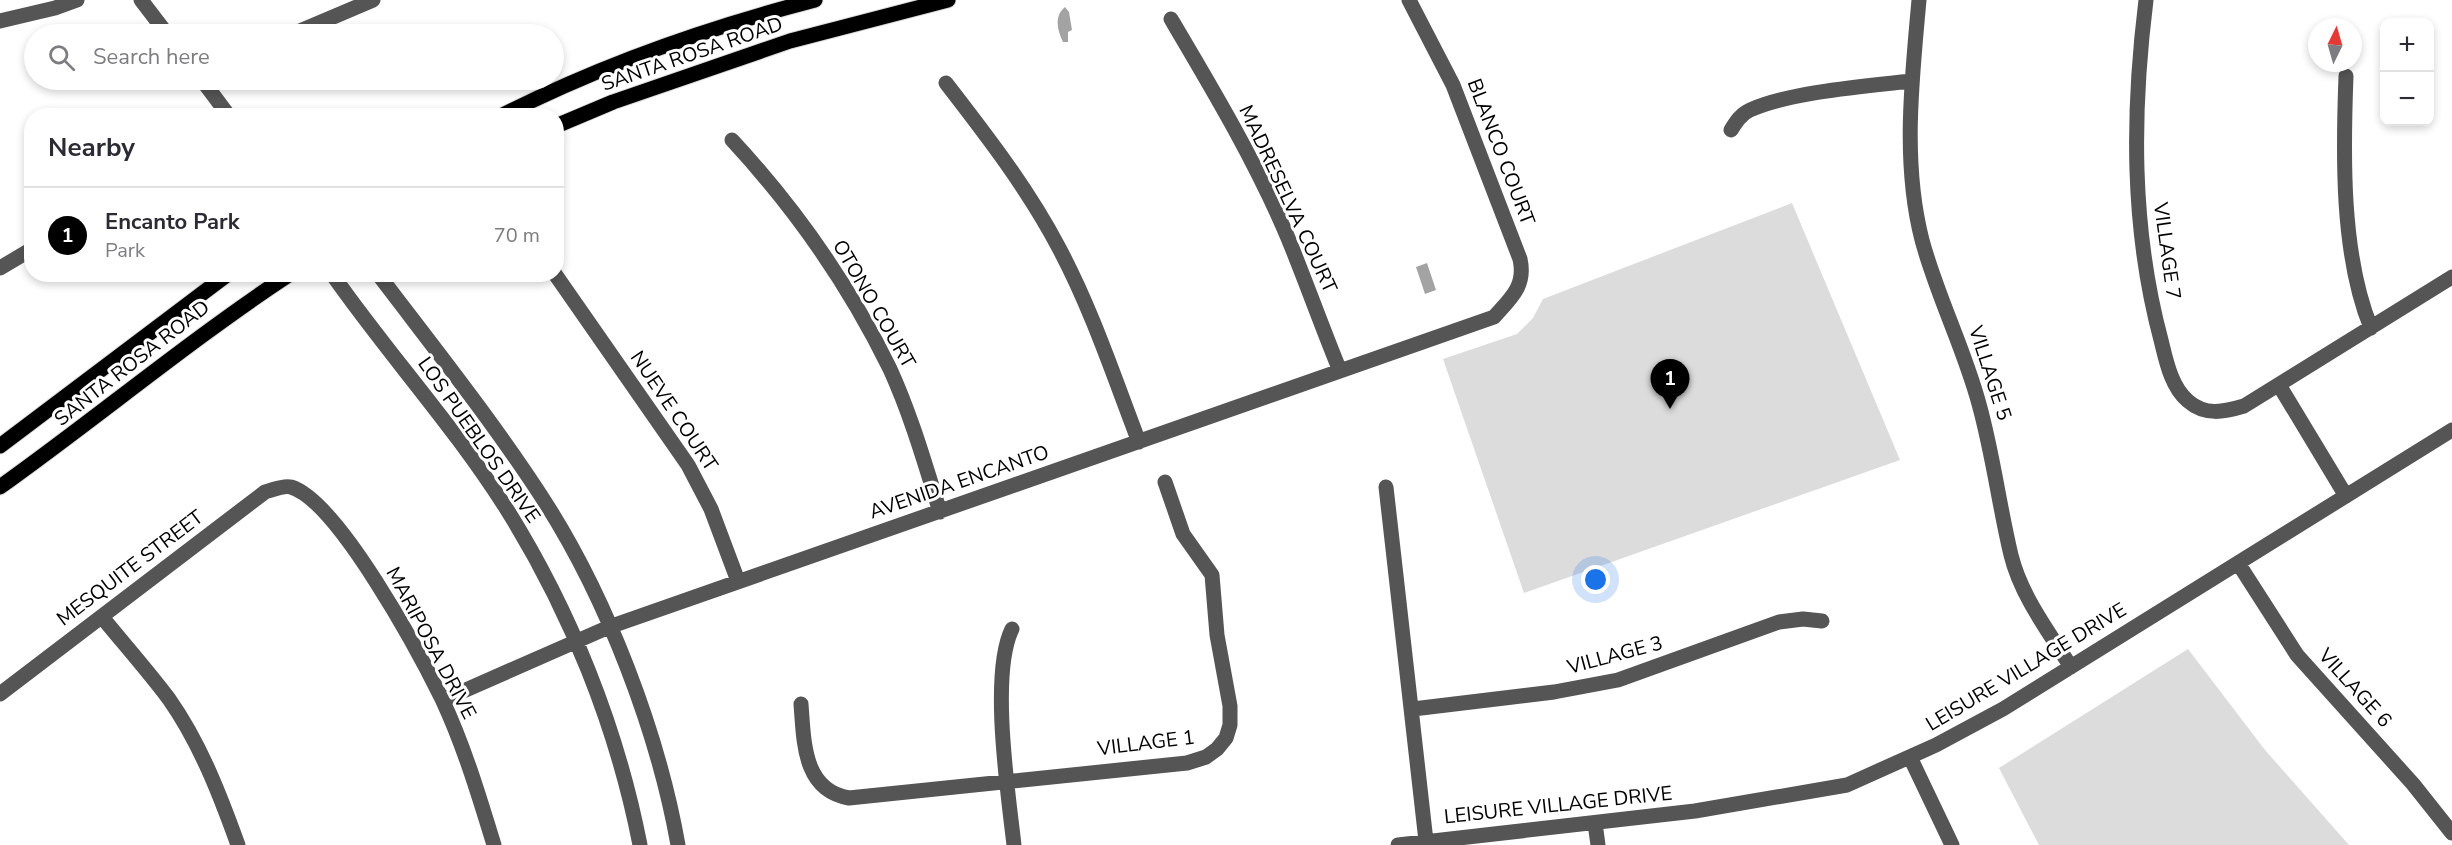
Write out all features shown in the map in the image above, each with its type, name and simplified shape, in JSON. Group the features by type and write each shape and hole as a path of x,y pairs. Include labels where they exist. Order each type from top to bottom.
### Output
{"main road":[{"name":"SANTA ROSA ROAD","path":"564,89 650,51 702,32 815,0"},
{"name":"SANTA ROSA ROAD","path":"564,123 613,102 790,41 948,0"},
{"name":"SANTA ROSA ROAD","path":"519,108 561,90"},
{"name":"SANTA ROSA ROAD","path":"0,446 217,282"},
{"name":"SANTA ROSA ROAD","path":"0,487 73,435 214,325 278,282"}],"street":[{"path":"0,21 56,8 77,0"},
{"path":"141,0 159,24"},
{"path":"317,24 373,0"},
{"name":"BLANCO COURT","path":"1409,0 1453,85 1520,259 1522,280 1517,292 1494,317"},
{"name":"VILLAGE 5","path":"1919,0 1912,81 1912,168 1923,241 1978,400 1992,450 2015,565 2034,607 2071,667"},
{"name":"VILLAGE 7","path":"2146,0 2137,84 2136,180 2152,302 2172,378 2187,400 2211,412 2244,406 2452,277"},
{"name":"MADRESELVA COURT","path":"1171,19 1231,120 1265,189 1287,237 1340,371"},
{"path":"2346,76 2344,151 2347,206 2361,300 2371,328"},
{"path":"1731,130 1740,117 1750,110 1780,101 1912,81"},
{"path":"946,83 1012,168 1059,247 1088,310 1139,442"},
{"path":"208,90 218,108"},
{"name":"OTONO COURT","path":"732,140 777,192 834,269 856,307 890,370 902,399 940,512"},
{"path":"0,268 24,254"},
{"name":"LOS PUEBLOS DRIVE","path":"338,282 505,507 547,580 575,640 615,748 640,845"},
{"name":"LOS PUEBLOS DRIVE","path":"384,282 498,430 573,550 609,627 643,710 678,845"},
{"name":"NUEVE COURT","path":"561,282 688,465 711,509 738,580"},
{"name":"AVENIDA ENCANTO","path":"443,700 609,627 1494,317"},
{"path":"2279,385 2346,496"},
{"name":"LEISURE VILLAGE DRIVE","path":"1398,845 1595,823 1806,794 1847,784 1965,731 2452,430"},
{"name":"VILLAGE 1","path":"801,704 804,737 813,775 820,785 838,796 867,798 1007,780 1187,762 1206,757 1226,738 1230,716 1217,635 1212,575 1183,534 1166,482"},
{"name":"MESQUITE STREET","path":"0,694 265,492 291,487"},
{"name":"MARIPOSA DRIVE","path":"291,487 310,497 353,545 443,700 476,785 494,845"},
{"path":"1386,487 1413,709 1426,841"},
{"name":"VILLAGE 6","path":"2238,563 2297,655 2413,784 2452,833"},
{"path":"102,617 169,699 183,722 199,750 238,845"},
{"name":"VILLAGE 3","path":"1413,709 1554,692 1618,680 1779,622 1803,619 1822,621"},
{"path":"1012,629 1003,655 1002,674 1007,780 1014,845"},
{"path":"1910,757 1952,845"},
{"path":"1595,823 1598,845"}],"shaded area":[{"path":"1065,7 1069,12 1072,30 1068,32 1068,42 1063,42 1058,23 1059,15"},
{"path":"1792,203 1900,460 1524,593 1443,359 1517,334 1533,318 1543,299"},
{"path":"1427,263 1436,290 1425,294 1416,267"},
{"path":"2188,649 2265,750 2349,845 2039,845 1999,768"}],"place":[{"name":"Encanto Park","path":"1670,409"}]}
